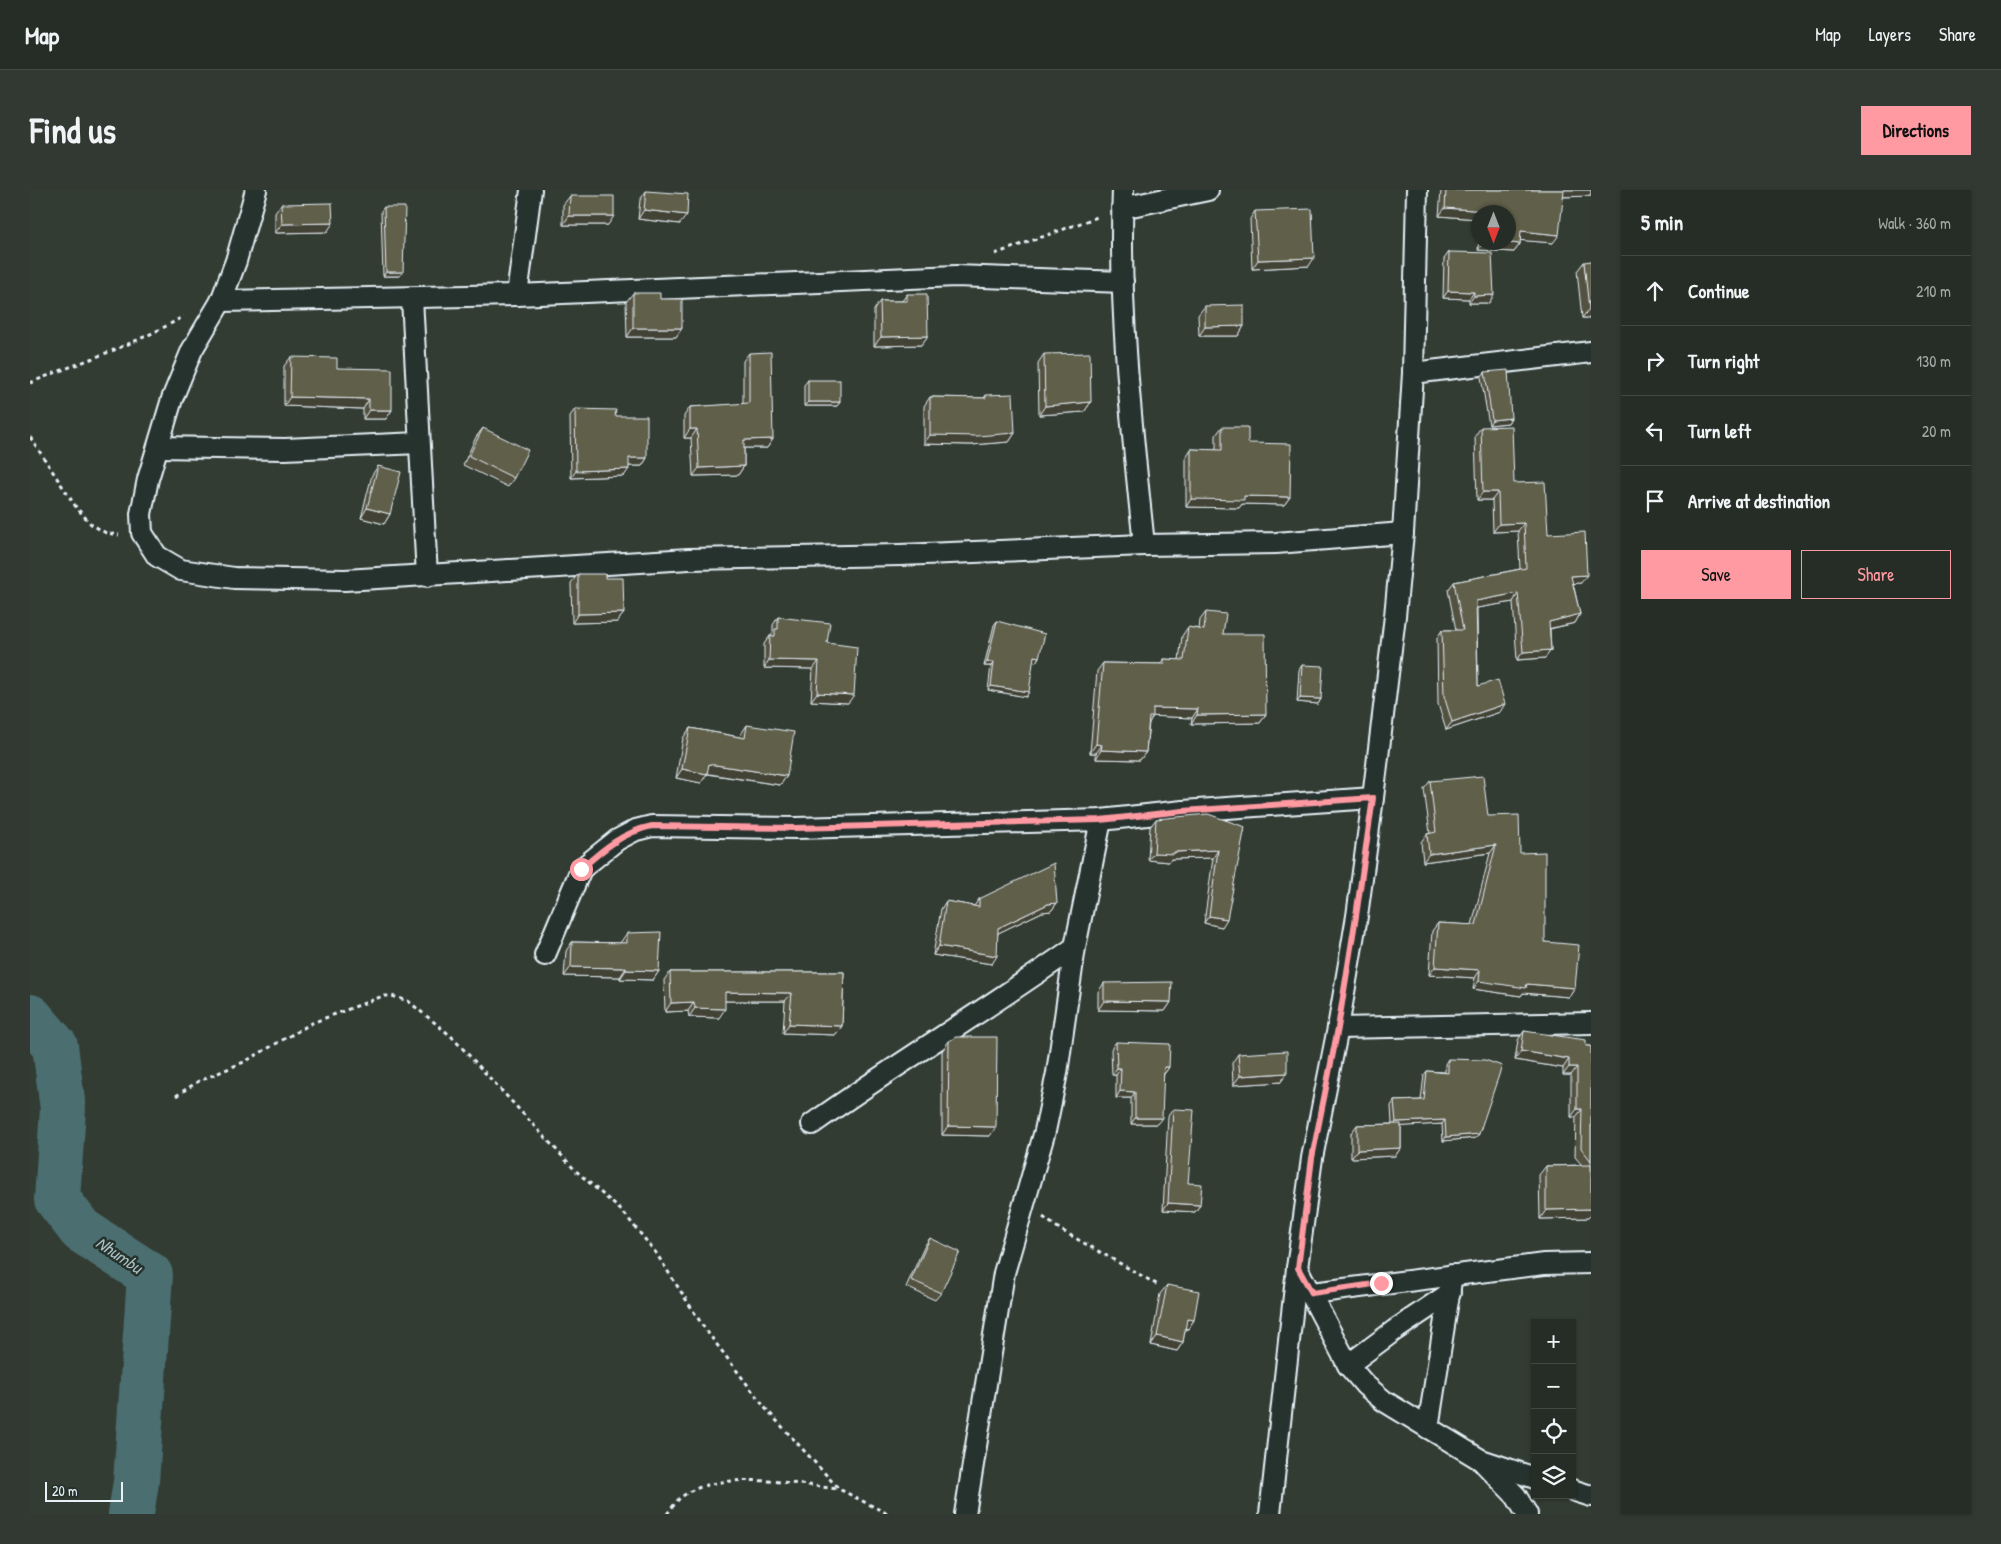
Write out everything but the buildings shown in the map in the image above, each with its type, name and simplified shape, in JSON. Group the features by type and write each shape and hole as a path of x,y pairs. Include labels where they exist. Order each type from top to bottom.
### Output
{"street":[{"path":"256,190 236,260 221,301 192,350 172,399 148,479 141,514 142,533 157,556 181,570 234,578 345,580 689,559 900,555 1144,545 1276,543 1403,533"},
{"path":"517,295 531,190"},
{"path":"1144,545 1131,413 1123,282 1122,199 1208,190"},
{"path":"1270,1514 1312,1158 1338,1028 1356,916 1373,798 1403,533 1413,373 1417,190"},
{"path":"221,301 517,295 956,276 1123,282"},
{"path":"412,298 427,576"},
{"path":"1413,373 1589,353"},
{"path":"158,447 285,449 419,443"},
{"path":"546,955 571,889 581,869 617,840 636,830 652,826 806,828 1100,820 1183,811 1373,798"},
{"path":"965,1514 1004,1273 1045,1131 1057,1073 1075,947 1100,820"},
{"path":"812,1124 880,1076 1031,978 1075,947"},
{"path":"1338,1028 1591,1023"},
{"path":"1312,1293 1451,1284 1544,1264 1591,1263"},
{"path":"1298,1268 1348,1365 1365,1385 1384,1401 1481,1460 1531,1477"},
{"path":"1348,1365 1395,1330 1451,1284"},
{"path":"1428,1428 1451,1284"},
{"path":"1481,1460 1516,1496 1527,1514"},
{"path":"1576,1491 1591,1496"}],"path":[{"path":"988,257 1122,199"},
{"path":"30,383 119,349 162,329 185,315"},
{"path":"30,437 76,507 91,524 106,532 147,539"},
{"path":"176,1096 197,1082 246,1060 312,1023 383,996 392,996 408,1001 451,1036 576,1171 624,1212 656,1253 705,1329 766,1409 838,1489"},
{"path":"1024,1203 1061,1230 1158,1285"},
{"path":"667,1514 680,1499 702,1486 722,1482 770,1480 838,1489 888,1514"}],"waterway":[{"name":"Nhumbu","path":"30,1017 55,1046 63,1109 57,1199 81,1230 150,1275 136,1482 131,1514"}],"route":[{"path":"581,869 617,840 636,830 652,826 796,828 1100,820 1183,811 1373,798 1338,1028 1312,1158 1298,1268 1312,1293 1381,1283"}]}
